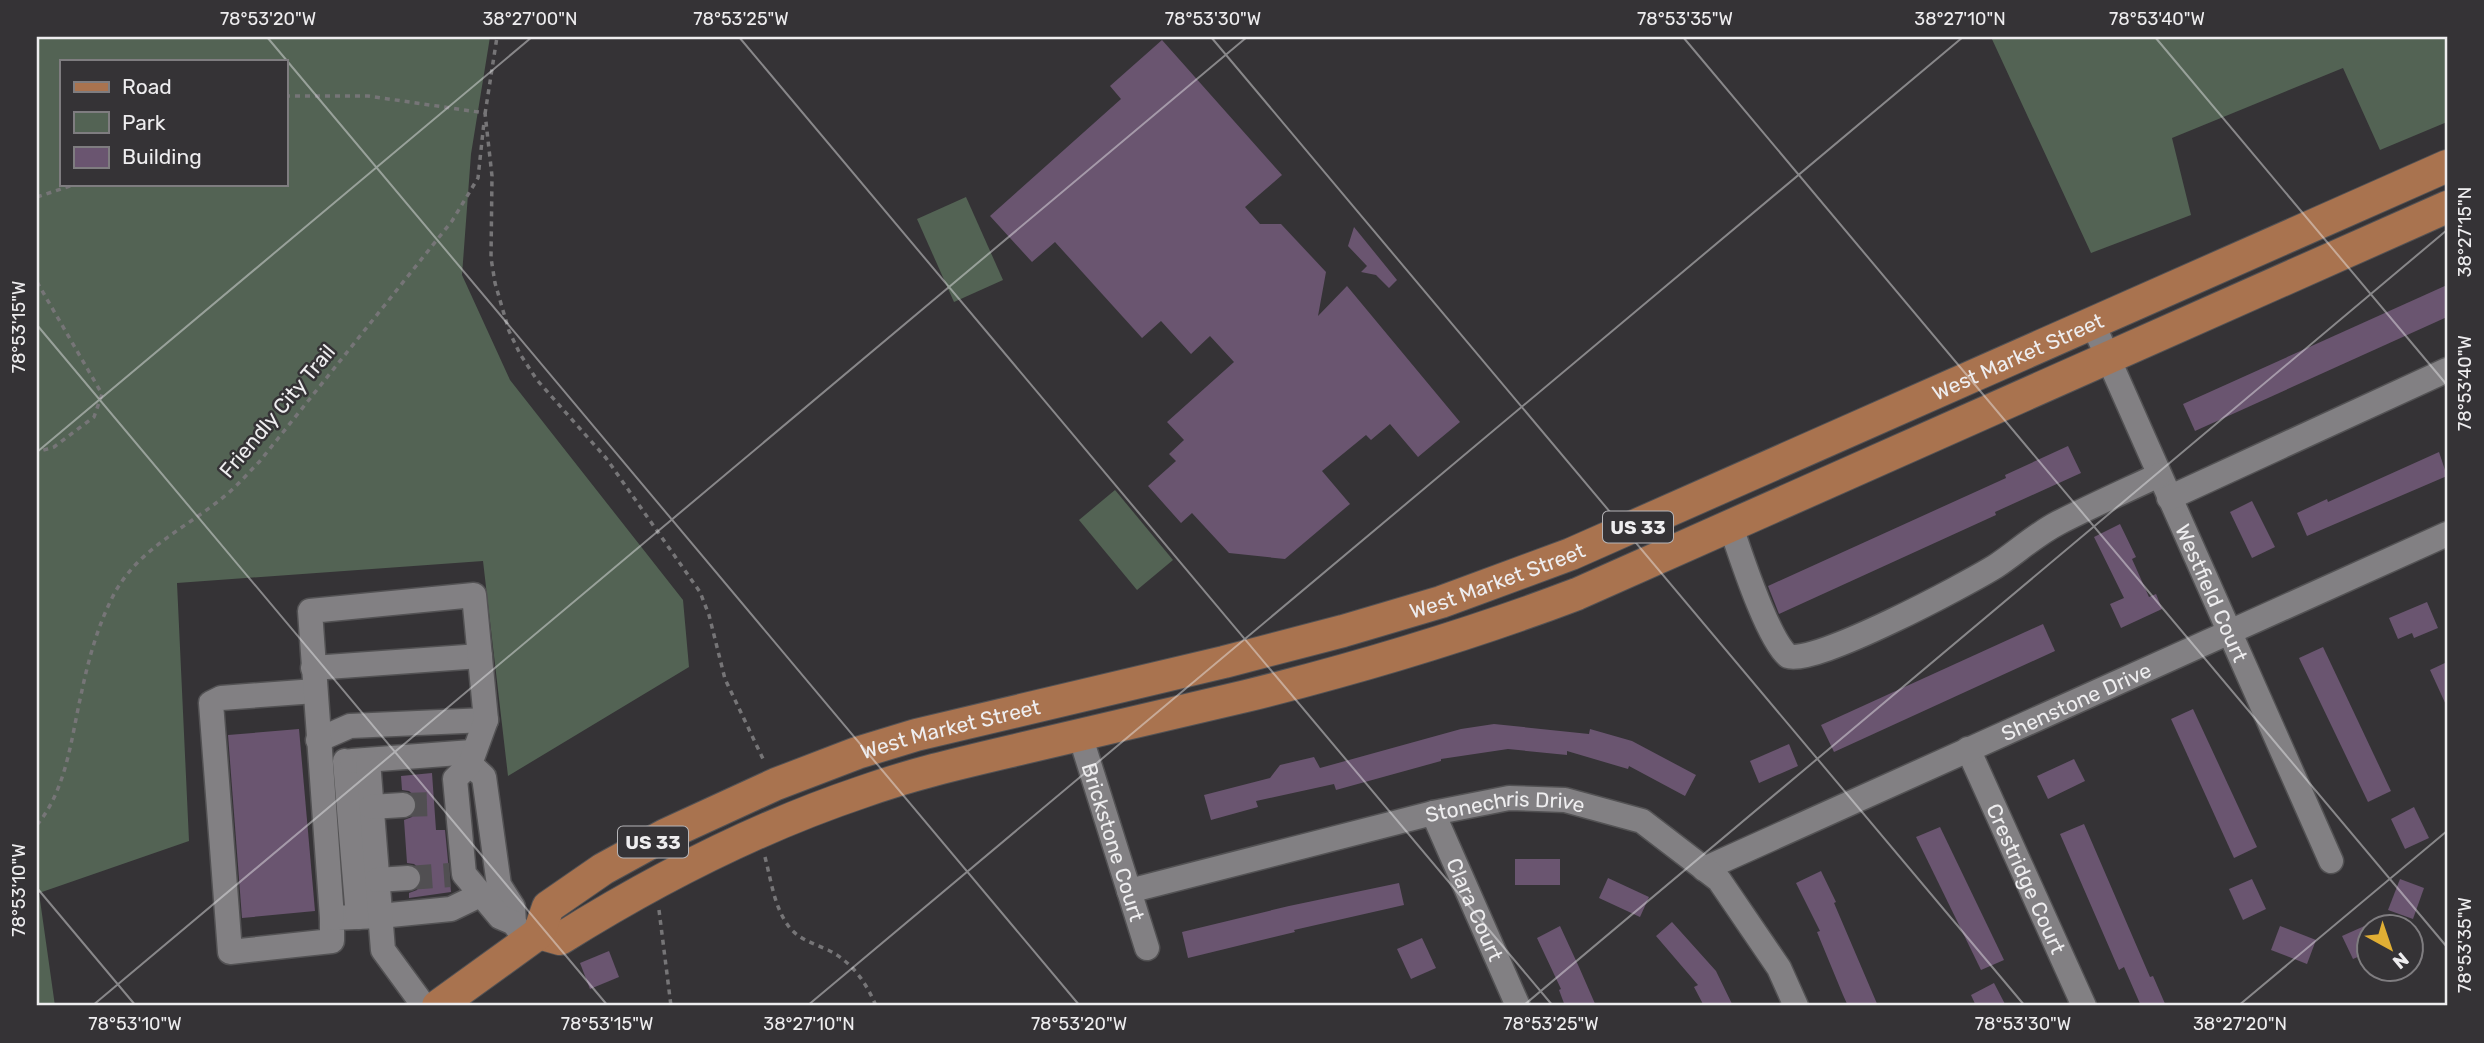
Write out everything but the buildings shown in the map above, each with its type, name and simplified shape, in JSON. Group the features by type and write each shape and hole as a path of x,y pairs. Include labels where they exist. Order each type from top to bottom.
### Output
{"main road":[{"name":"West Market Street","path":"438,1006 527,932 548,907 586,879 665,835 776,784 901,740 1284,647 1403,614 1479,589 1621,534 2447,166"},
{"name":"West Market Street","path":"527,932 560,939 659,880 759,832 834,801 894,781 1247,695 1426,647 1577,594 2447,206"}],"street":[{"name":"Westfield Court","path":"2093,324 2331,861"},
{"path":"2169,498 2447,370"},
{"path":"1731,527 1777,643 1788,656 1803,657 1932,601 1992,568 2058,523 2159,475"},
{"name":"Shenstone Drive","path":"1704,869 2447,534"},
{"path":"480,656 314,680 221,698 211,703 230,952 332,941 332,918 319,751 314,680 310,611 474,595 480,656 486,720 471,758 454,779 446,804 457,874 500,917 527,932"},
{"path":"319,751 351,726 486,720"},
{"name":"Brickstone Court","path":"1080,734 1147,948"},
{"name":"Crestridge Court","path":"1968,749 2084,1006"},
{"path":"319,751 356,761 471,758"},
{"path":"471,758 484,777 499,885 527,932"},
{"path":"356,761 372,807 377,880 369,917"},
{"path":"356,761 369,917 383,950 424,1006"},
{"name":"Stonechris Drive","path":"1129,891 1433,813 1509,798 1564,800 1642,821 1719,880 1779,968 1796,1006"},
{"path":"372,807 403,805"},
{"name":"Clara Court","path":"1433,813 1518,1006"},
{"path":"377,880 408,878"},
{"path":"332,918 451,909 480,895"}],"path":[{"name":"Friendly City Trail","path":"37,825 46,814 65,768 92,651 113,595 126,575 149,552 225,496 260,461 452,221 478,178 497,37"},
{"path":"287,96 368,96 485,113 492,176 491,258 495,283 509,331 537,380 606,458 700,592 709,615 725,679 776,784"},
{"path":"37,197 70,186"},
{"path":"37,282 102,394 94,417 54,446 37,452"},
{"path":"759,832 777,904 786,923 807,941 831,952 854,969 868,988 876,1006"},
{"path":"659,880 660,926 671,1006"}],"green space":[{"path":"37,37 490,37 471,154 462,275 510,380 683,600 689,667 508,776 483,561 177,583 189,841 39,893 55,1006 37,1006"},
{"path":"1991,37 2447,37 2447,122 2380,150 2343,68 2172,138 2191,215 2091,253"},
{"path":"966,197 1003,280 954,302 917,219"},
{"path":"1115,490 1173,560 1137,590 1079,520"}],"tunnel":[{"path":"403,805 434,804"},
{"path":"408,878 450,875"}]}
